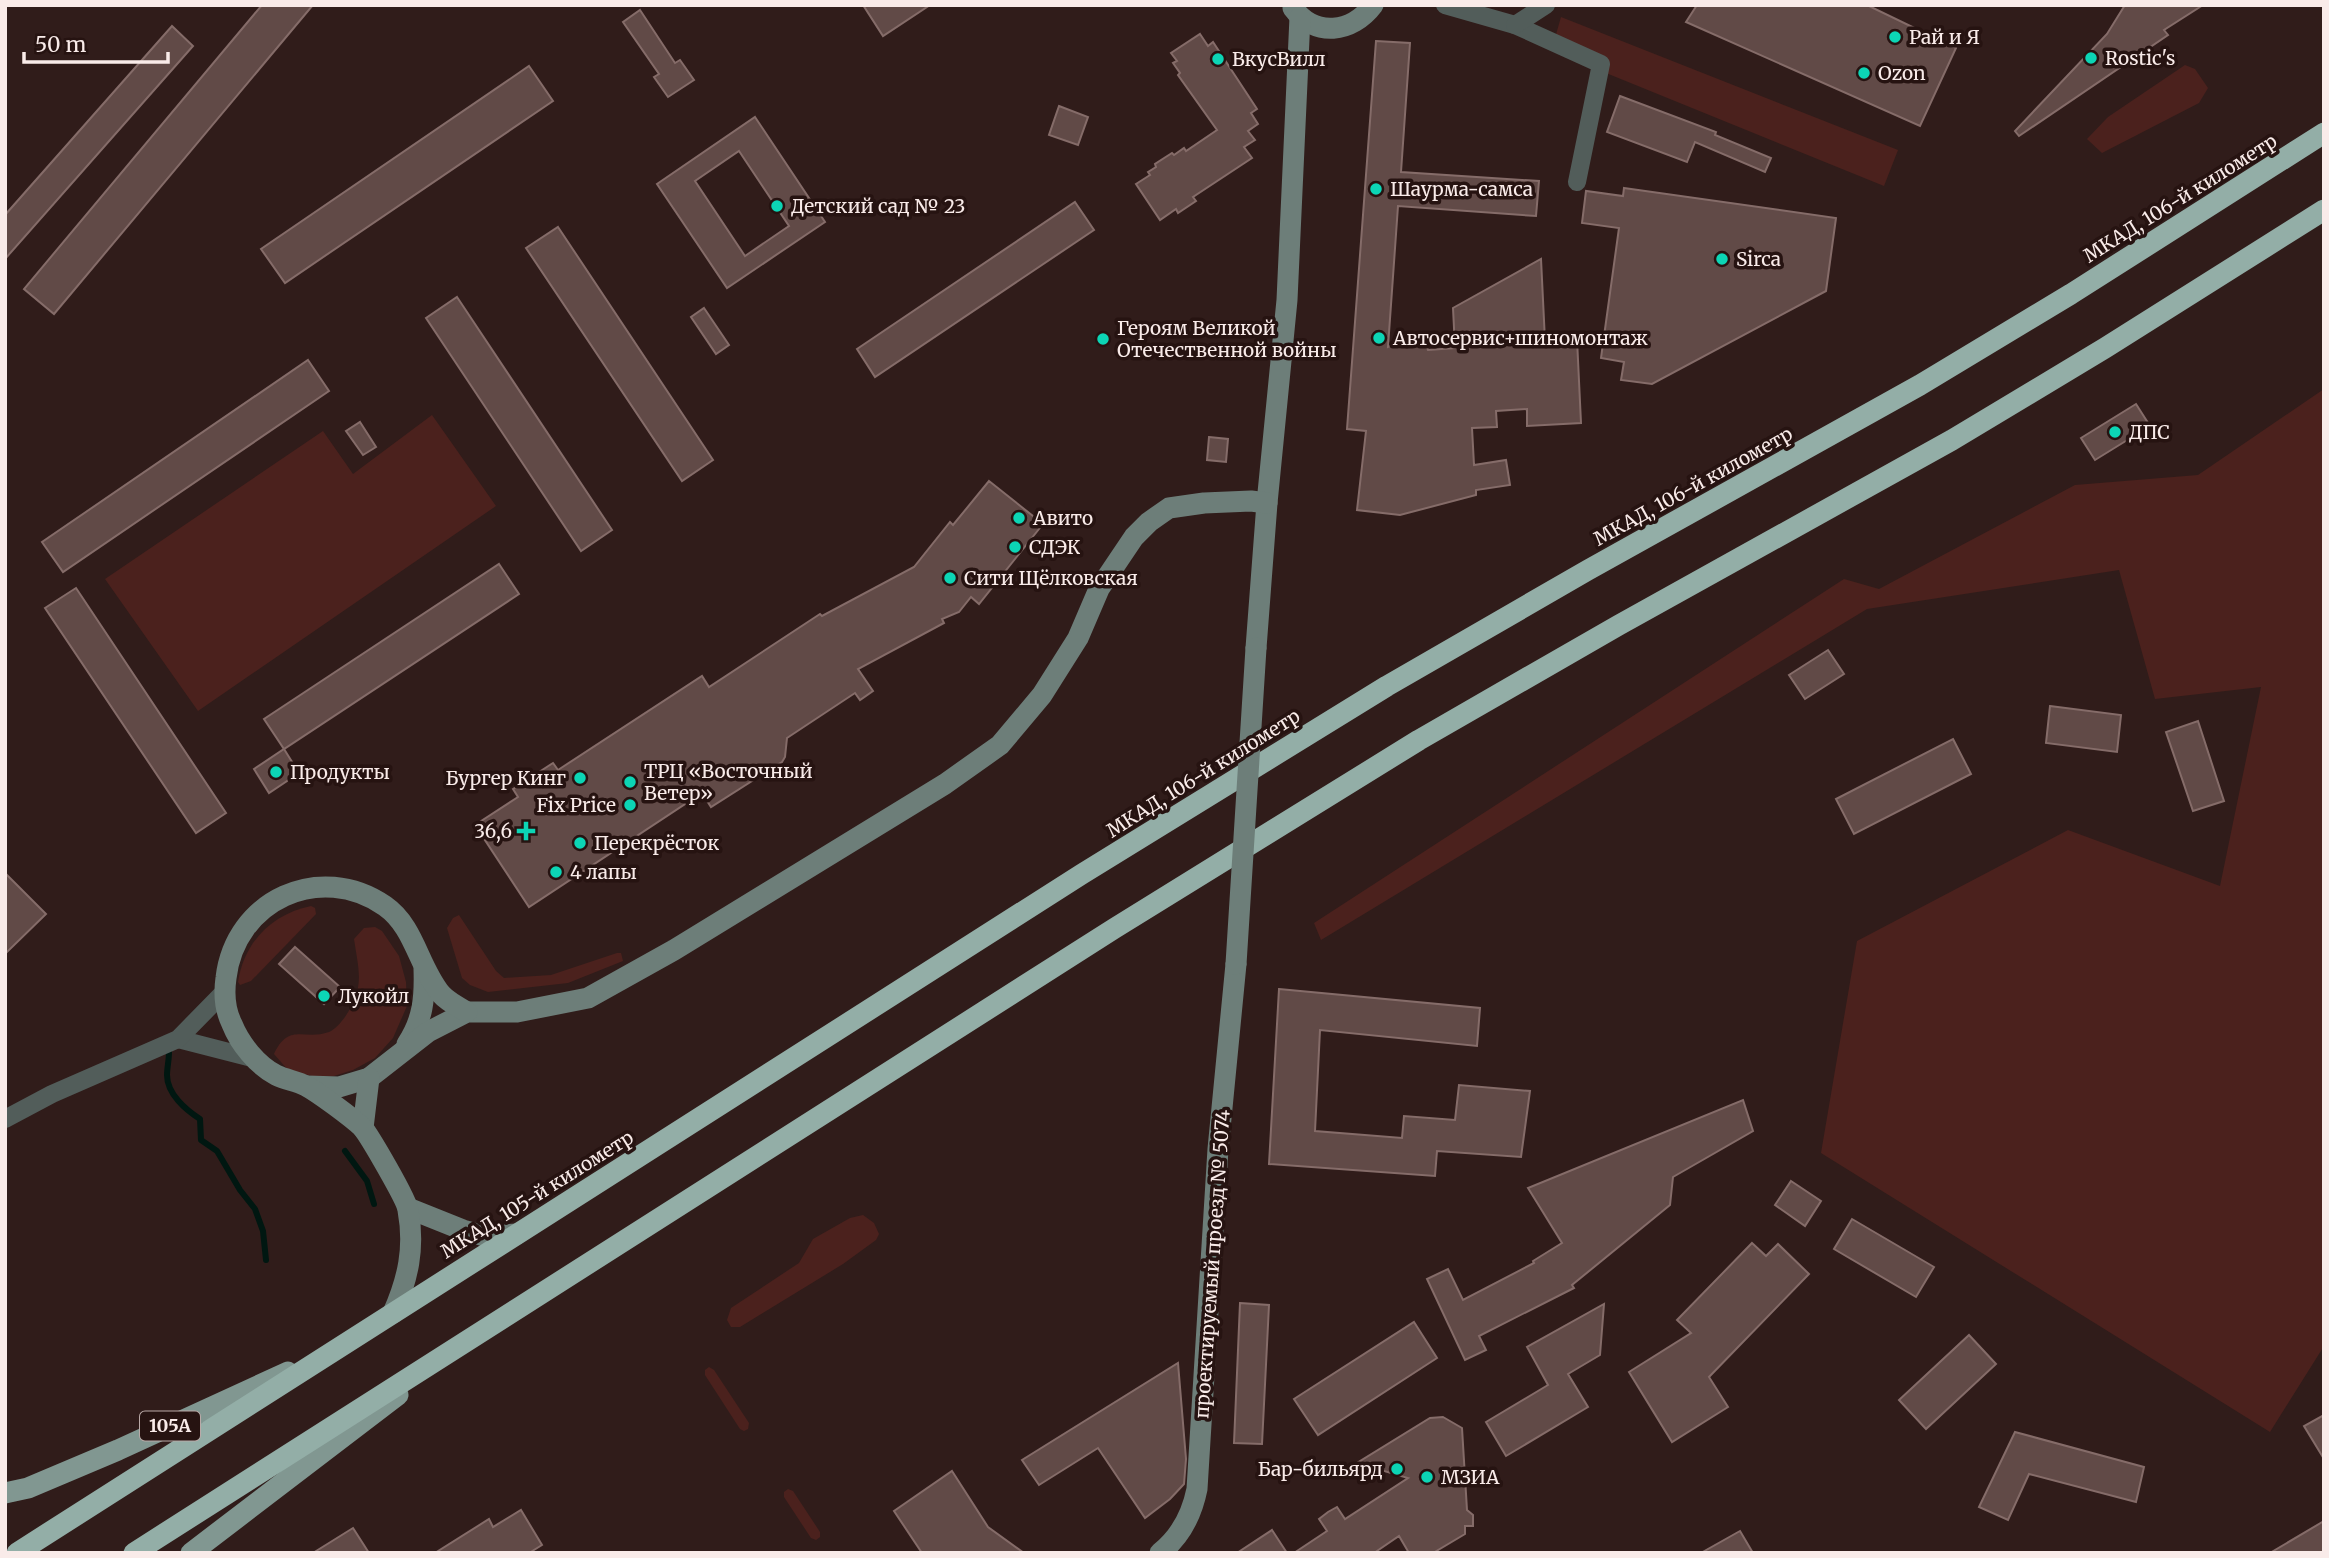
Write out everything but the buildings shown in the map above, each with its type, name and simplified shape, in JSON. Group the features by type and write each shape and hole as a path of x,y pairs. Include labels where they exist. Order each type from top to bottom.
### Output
{"highway":[{"name":"МКАД, 106-й километр","path":"1082,874 1387,686 1588,570 1920,385 2071,294 2324,134"},
{"path":"134,1553 1115,928 1419,740 1619,625 1952,440 2105,348 2324,210"},
{"name":"МКАД, 105-й километр","path":"17,1553 1082,874"}],"main road":[{"path":"191,1553 476,1335"},
{"name":"105A","path":"5,1493 28,1488 118,1450 331,1352"}],"street":[{"path":"1295,11 1315,26 1332,29 1349,26 1364,17 1373,5"},
{"path":"1445,5 1515,26 1601,64 1577,182"},
{"path":"1515,26 1546,5"},
{"name":"проектируемый проезд № 5074","path":"1160,1553 1184,1525 1194,1504 1197,1489 1218,1149 1236,964 1267,503 1287,300 1295,11"},
{"path":"307,1086 339,1087 369,1078 428,1032 467,1012 517,1012 588,998 674,950 945,784 1000,745 1042,695 1077,638 1099,589 1134,537 1149,522 1169,508 1204,503 1267,503"},
{"path":"393,1313 406,1283 410,1259 408,1208 363,1128 307,1086 275,1074 248,1052 231,1023 224,992 228,960 241,931 263,907 291,892 322,886 356,891 386,906 409,931 424,970 442,996 467,1012"},
{"path":"399,1056 416,1030 425,1000 424,970"},
{"path":"5,1119 52,1094 178,1040 224,992"},
{"path":"178,1040 256,1059"},
{"path":"363,1128 369,1078"},
{"path":"408,1208 484,1236 517,1234"}],"shaded area":[{"path":"1561,17 1898,150 1884,186 1606,73 1555,38"},
{"path":"2185,65 2195,69 2208,88 2199,103 2102,153 2087,139 2108,117"},
{"path":"2324,389 2324,1346 2270,1432 1821,1153 1857,941 2068,830 2220,886 2261,687 2155,699 2119,570 1867,609 1321,940 1314,923 1844,579 1879,589 2075,485 2198,475"},
{"path":"432,415 496,506 198,711 105,579 323,431 353,474"},
{"path":"311,906 315,908 316,914 251,981 240,985 238,982 241,968 253,942 272,923"},
{"path":"459,915 496,971 504,978 551,975 617,953 621,953 623,961 568,983 488,992 470,985 462,978 447,928 453,918"},
{"path":"375,927 382,931 399,956 406,982 407,1006 393,1038 375,1058 353,1070 334,1076 316,1077 288,1070 274,1054 285,1038 298,1034 329,1032 345,1017 358,988 359,970 354,939 364,928"},
{"path":"863,1215 874,1223 879,1234 876,1240 843,1264 740,1327 731,1327 727,1320 731,1308 799,1263 813,1239 850,1218"},
{"path":"709,1367 714,1370 749,1423 748,1429 740,1429 705,1375 705,1370"},
{"path":"788,1489 793,1491 820,1532 820,1537 816,1540 811,1538 784,1497 784,1492"}],"waterway":[{"path":"169,1052 167,1075 170,1089 183,1106 200,1119 201,1140 217,1151 240,1190 255,1209 263,1231 266,1260"},
{"path":"345,1151 367,1181 374,1204"}],"place":[{"name":"Рай и Я","path":"1895,37"},
{"name":"Rostic's","path":"2091,58"},
{"name":"ВкусВилл","path":"1218,59"},
{"name":"Ozon","path":"1864,73"},
{"name":"Шаурма-самса","path":"1376,189"},
{"name":"Детский сад № 23","path":"777,206"},
{"name":"Sirca","path":"1722,259"},
{"name":"Автосервис+шиномонтаж","path":"1379,338"},
{"name":"Героям Великой Отечественной войны","path":"1103,339"},
{"name":"ДПС","path":"2115,432"},
{"name":"Авито","path":"1019,518"},
{"name":"СДЭК","path":"1015,547"},
{"name":"Сити Щёлковская","path":"950,578"},
{"name":"Продукты","path":"276,772"},
{"name":"Бургер Кинг","path":"580,778"},
{"name":"ТРЦ «Восточный Ветер»","path":"630,782"},
{"name":"Fix Price","path":"630,805"},
{"name":"36,6","path":"526,831"},
{"name":"Перекрёсток","path":"580,843"},
{"name":"4 лапы","path":"556,872"},
{"name":"Лукойл","path":"324,996"},
{"name":"Бар-бильярд","path":"1397,1469"},
{"name":"МЗИА","path":"1427,1477"}]}
